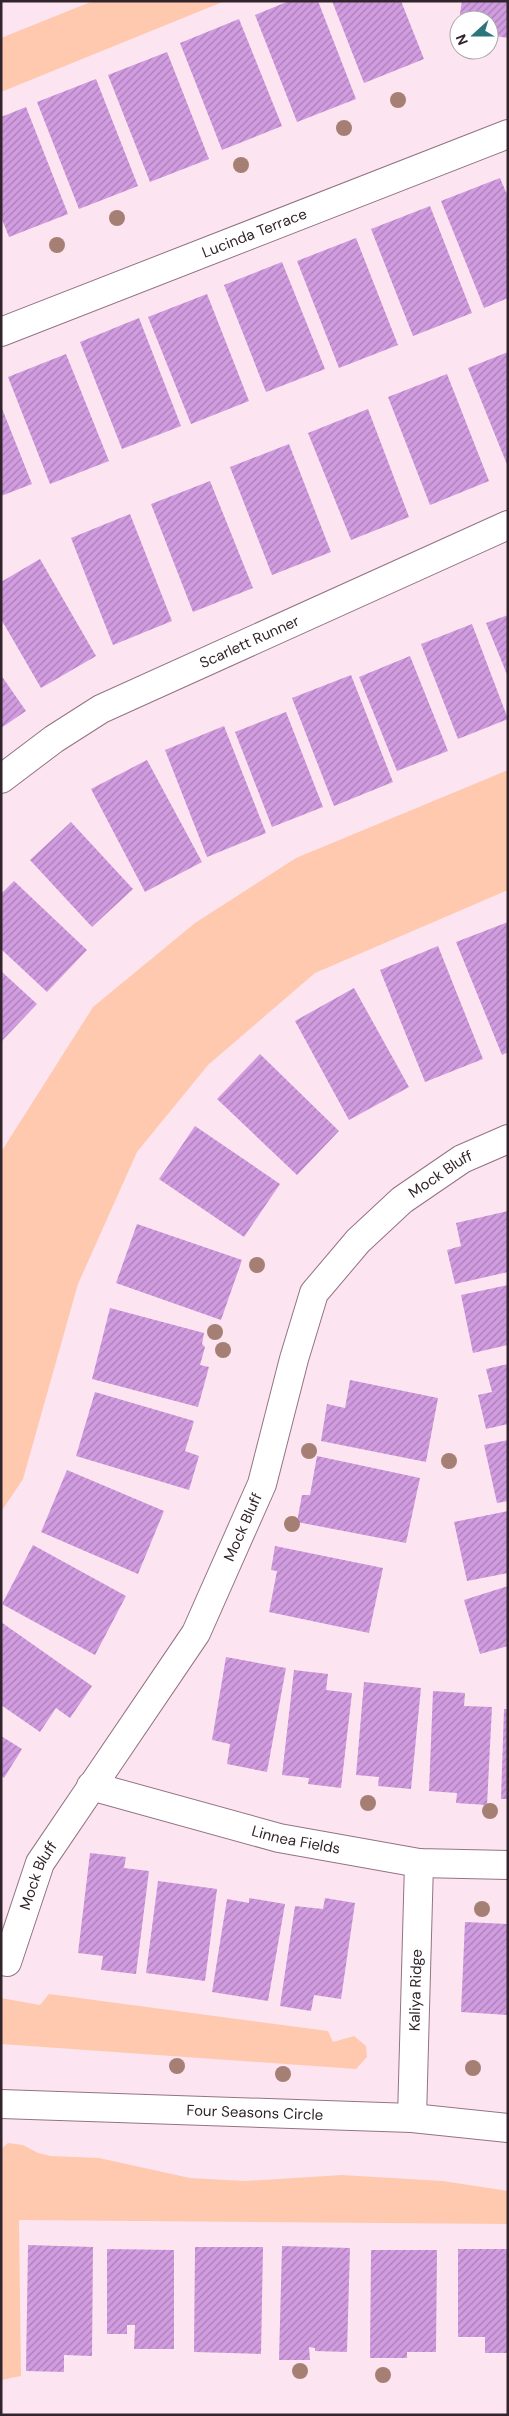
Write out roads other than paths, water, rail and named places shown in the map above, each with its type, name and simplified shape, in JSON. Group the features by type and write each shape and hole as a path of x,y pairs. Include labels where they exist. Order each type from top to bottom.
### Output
{"street":[{"name":"Lucinda Terrace","path":"1,332 508,134"},
{"name":"Scarlett Runner","path":"1,779 54,740 101,709 508,525"},
{"name":"Mock Bluff","path":"8,1962 40,1863 196,1633 262,1484 294,1360 314,1293 358,1241 402,1200 462,1159 508,1139"},
{"name":"Linnea Fields","path":"91,1786 279,1838 419,1864 508,1865"},
{"name":"Kaliya Ridge","path":"412,2118 419,1864"},
{"name":"Four Seasons Circle","path":"1,2104 412,2118 508,2128"}]}
